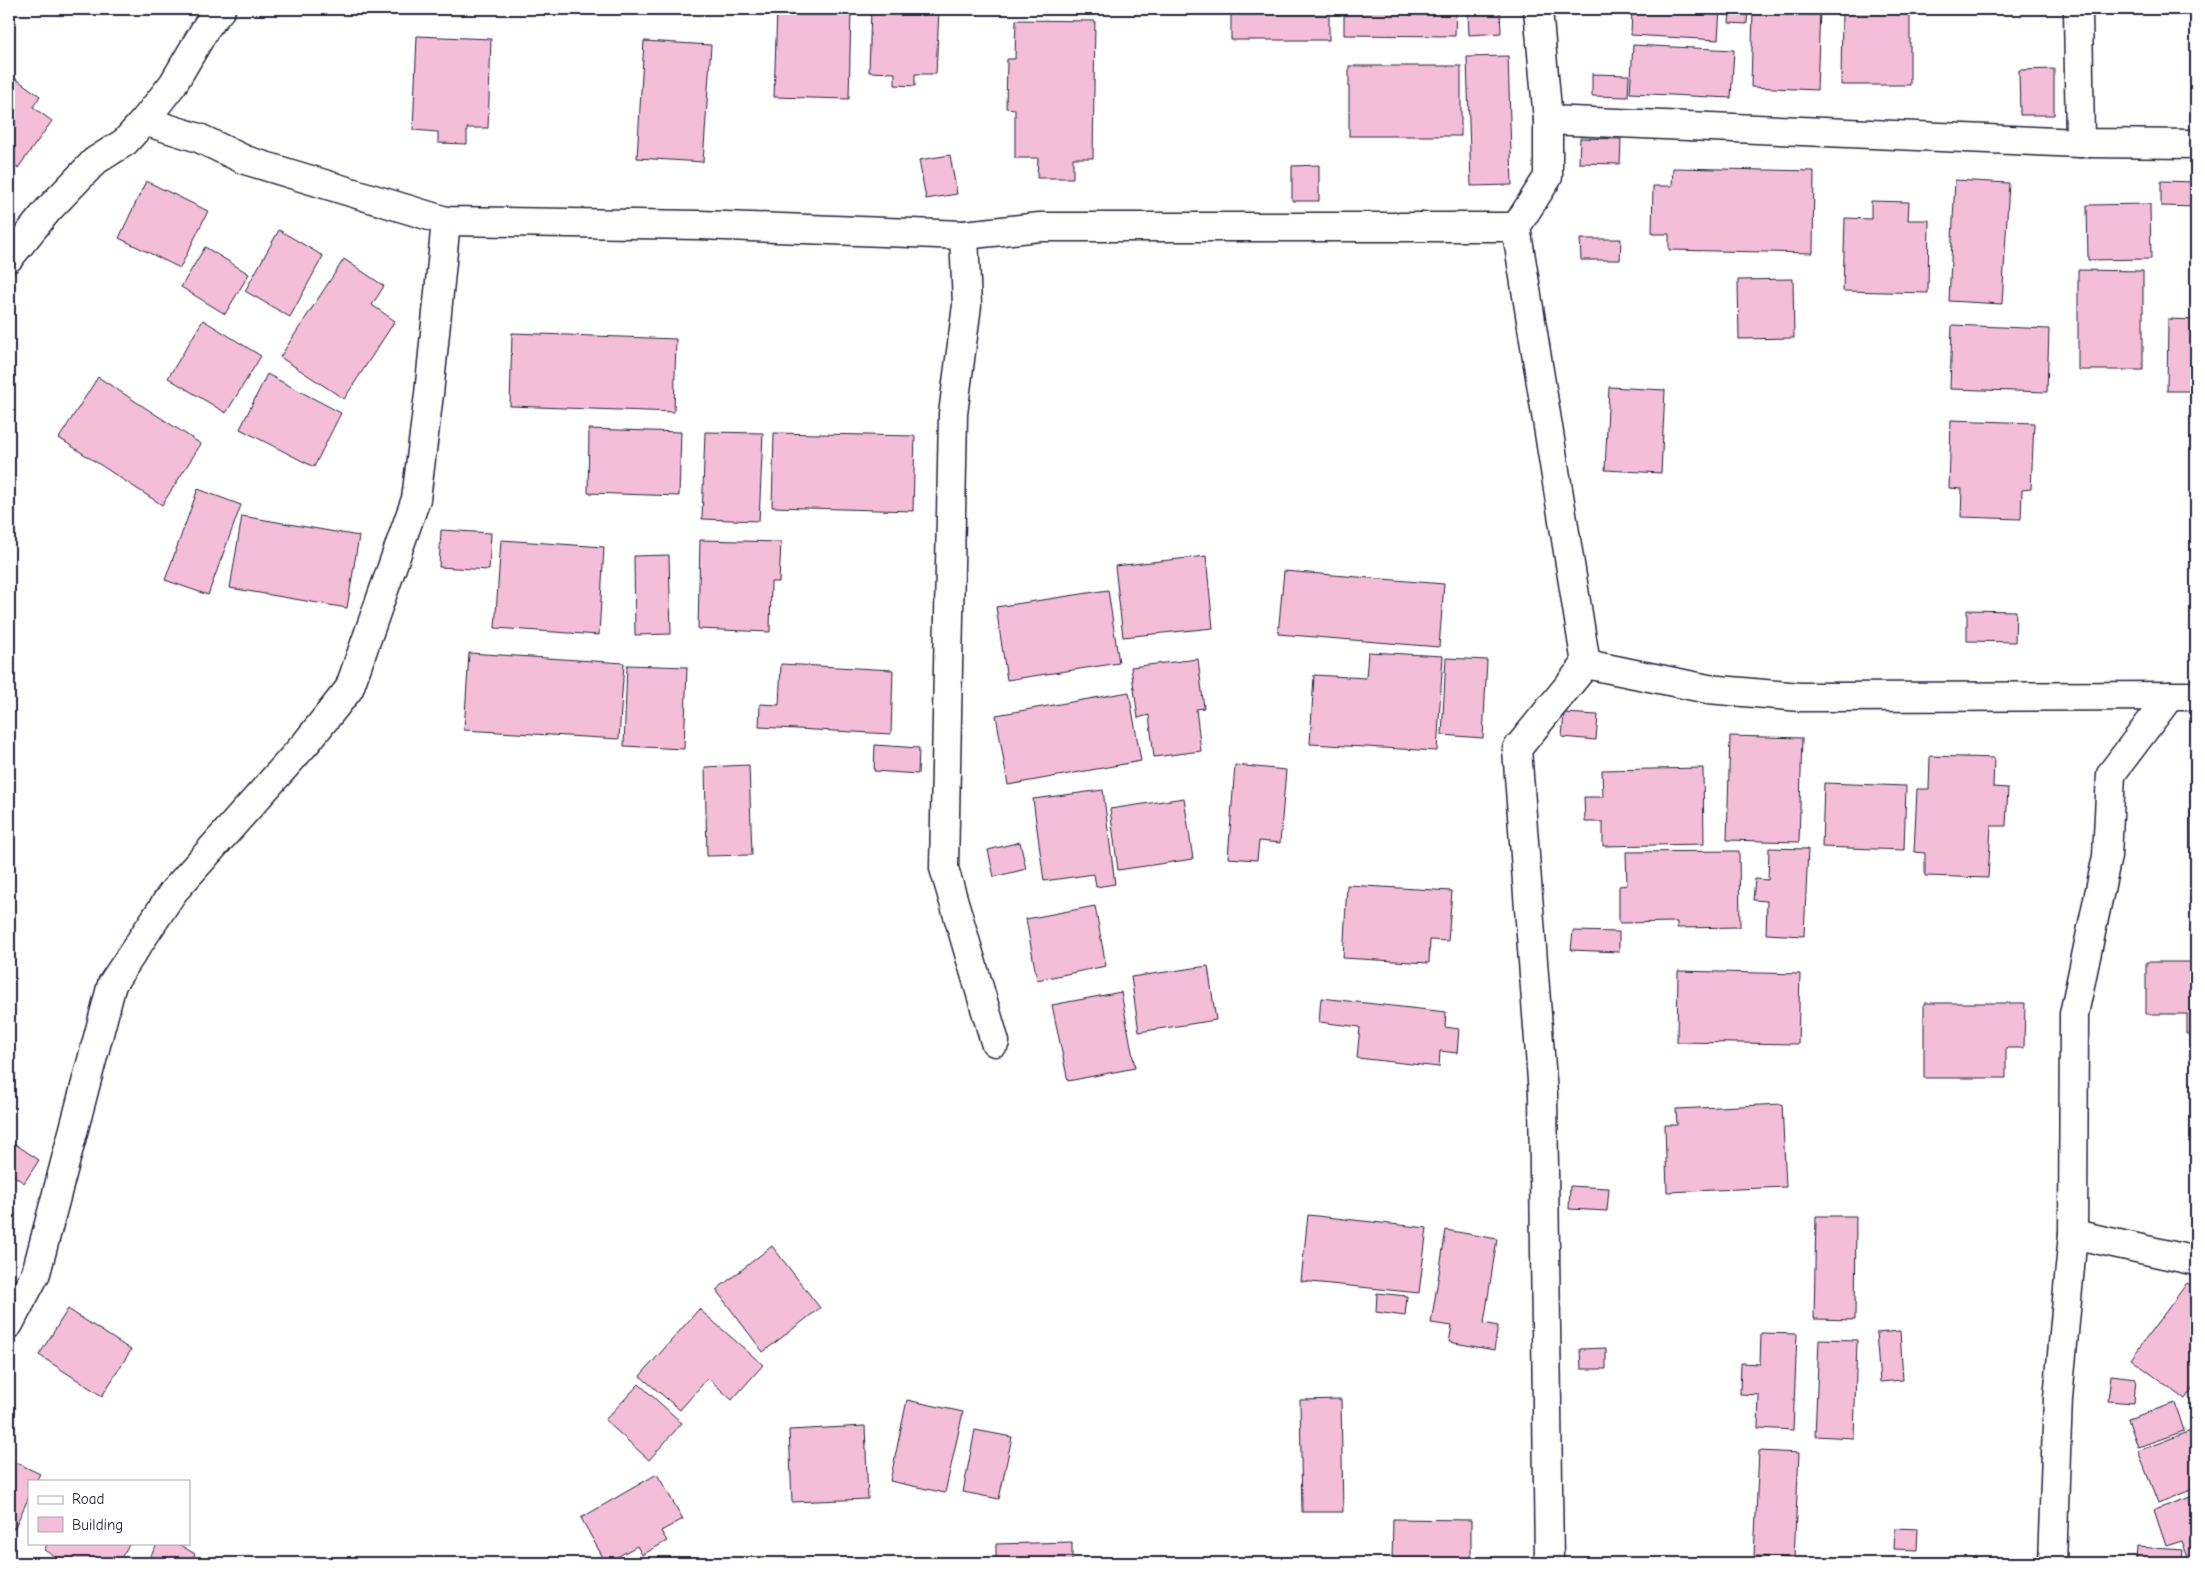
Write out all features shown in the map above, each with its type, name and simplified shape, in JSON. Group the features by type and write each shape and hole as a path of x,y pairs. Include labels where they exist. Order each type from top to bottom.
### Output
{"street":[{"path":"9,258 48,210 94,160 125,142 144,122 173,84 207,26 221,9"},
{"path":"1538,9 1548,120 1548,176 1516,227 1586,664 1517,749 1544,1094 1549,1563"},
{"path":"2078,9 2080,143"},
{"path":"1548,120 2080,143 2196,144"},
{"path":"144,122 199,138 246,160 446,220 700,225 964,234 1040,226 1516,227"},
{"path":"9,1324 36,1273 112,984 173,892 306,743 350,690 416,499 432,365 446,220"},
{"path":"964,234 967,305 953,414 944,868 996,1042"},
{"path":"1586,664 1708,689 1800,697 2183,696"},
{"path":"2052,1563 2058,1398 2073,1234 2074,1014 2107,856 2111,774 2183,696"},
{"path":"2073,1234 2196,1261"}],"building":[{"path":"777,9 851,9 849,99 774,97"},
{"path":"871,9 939,9 936,74 915,74 915,86 895,85 895,73 869,72"},
{"path":"1231,9 1329,9 1329,40 1231,40"},
{"path":"1344,9 1456,9 1455,36 1344,35"},
{"path":"1500,9 1501,33 1469,35 1468,12"},
{"path":"1632,9 1720,9 1718,40 1631,35"},
{"path":"1730,9 1748,9 1747,24 1729,23"},
{"path":"1753,9 1820,9 1817,90 1751,87"},
{"path":"1842,9 1910,9 1910,85 1841,85"},
{"path":"1016,20 1095,21 1093,158 1073,158 1073,178 1037,178 1038,158 1015,158 1015,109 1006,108 1007,59 1015,59"},
{"path":"417,36 491,39 488,128 467,128 467,144 438,143 438,132 413,130"},
{"path":"644,41 711,45 703,162 637,158"},
{"path":"1633,45 1734,50 1731,98 1630,93"},
{"path":"1508,56 1512,185 1471,186 1467,57"},
{"path":"1349,66 1461,66 1461,136 1349,136"},
{"path":"2054,69 2054,115 2020,115 2019,70"},
{"path":"9,74 40,96 33,107 52,121 18,168 9,161"},
{"path":"1592,74 1629,75 1628,97 1592,96"},
{"path":"1580,138 1621,139 1620,164 1579,163"},
{"path":"950,155 957,194 926,199 919,160"},
{"path":"1319,165 1319,201 1292,201 1292,166"},
{"path":"1673,168 1814,171 1813,253 1669,250 1669,234 1652,234 1653,186 1672,186"},
{"path":"1955,180 2009,183 2002,304 1949,301"},
{"path":"146,181 208,211 180,268 119,238"},
{"path":"2161,181 2196,182 2196,207 2161,206"},
{"path":"1871,201 1909,202 1908,220 1929,220 1928,293 1843,291 1845,218 1871,219"},
{"path":"2150,204 2151,259 2088,260 2087,205"},
{"path":"279,230 323,256 290,317 245,291"},
{"path":"1580,239 1621,239 1620,260 1581,260"},
{"path":"205,247 249,274 225,314 181,287"},
{"path":"344,259 384,286 372,305 395,321 344,399 280,357"},
{"path":"2078,270 2143,271 2143,370 2078,370"},
{"path":"1793,279 1794,338 1739,339 1738,280"},
{"path":"2168,319 2196,320 2196,391 2167,391"},
{"path":"203,320 261,356 226,413 168,378"},
{"path":"1952,325 2049,329 2047,392 1950,389"},
{"path":"512,333 676,339 674,412 510,406"},
{"path":"267,374 341,413 314,467 240,429"},
{"path":"98,377 201,444 162,505 59,438"},
{"path":"1609,387 1665,390 1661,473 1605,470"},
{"path":"1951,420 2034,423 2031,489 2022,490 2021,519 1961,517 1962,489 1949,488"},
{"path":"589,429 681,432 679,496 588,493"},
{"path":"705,432 763,433 759,521 702,519"},
{"path":"774,433 915,436 913,511 772,507"},
{"path":"198,489 241,505 208,595 165,580"},
{"path":"242,516 359,536 347,608 230,588"},
{"path":"441,530 491,533 489,570 439,567"},
{"path":"501,540 604,547 599,635 495,628"},
{"path":"700,540 781,542 779,582 771,582 770,632 698,629"},
{"path":"669,555 671,634 635,635 634,556"},
{"path":"1206,556 1213,628 1123,637 1115,566"},
{"path":"1284,571 1444,584 1439,647 1278,634"},
{"path":"1108,590 1119,663 1007,680 996,607"},
{"path":"1967,610 2016,611 2015,642 1967,641"},
{"path":"1368,652 1443,656 1437,751 1310,744 1314,675 1366,678"},
{"path":"469,653 624,663 619,739 464,730"},
{"path":"1446,658 1487,660 1483,738 1442,735"},
{"path":"1198,659 1204,708 1196,709 1201,751 1154,757 1149,715 1138,718 1131,667"},
{"path":"781,664 893,670 891,734 759,727 760,704 779,705"},
{"path":"627,665 687,667 684,749 624,746"},
{"path":"1129,692 1141,761 1008,785 996,715"},
{"path":"1564,713 1598,715 1596,740 1562,737"},
{"path":"1730,736 1802,738 1799,842 1727,840"},
{"path":"875,745 919,748 918,774 874,771"},
{"path":"1930,756 1994,758 1993,787 2008,788 2006,826 1991,826 1988,878 1925,876 1925,853 1914,852 1917,789 1929,789"},
{"path":"749,765 752,855 707,856 705,767"},
{"path":"1235,765 1286,770 1280,843 1259,841 1257,860 1228,858"},
{"path":"1703,768 1704,844 1603,846 1603,822 1585,822 1584,797 1603,797 1602,770"},
{"path":"2190,769 2196,769 2196,886 2192,886"},
{"path":"1824,783 1906,786 1904,850 1822,847"},
{"path":"1103,790 1115,884 1096,887 1094,874 1044,881 1033,799"},
{"path":"1184,798 1193,859 1118,870 1110,809"},
{"path":"1020,842 1026,869 994,877 988,850"},
{"path":"1769,848 1808,849 1804,936 1766,934 1767,901 1753,900 1755,879 1768,880"},
{"path":"1739,851 1740,927 1677,928 1677,922 1619,923 1619,886 1627,885 1626,852"},
{"path":"1347,885 1452,891 1448,941 1430,940 1429,963 1343,958"},
{"path":"1095,906 1106,966 1037,980 1026,919"},
{"path":"1573,931 1619,932 1619,952 1571,950"},
{"path":"2146,962 2196,962 2196,1034 2187,1034 2187,1014 2146,1014"},
{"path":"1208,966 1216,1020 1139,1032 1131,977"},
{"path":"1678,971 1800,974 1798,1044 1677,1042"},
{"path":"1121,992 1135,1068 1068,1081 1052,1005"},
{"path":"1321,998 1446,1012 1445,1027 1459,1029 1457,1053 1440,1051 1439,1067 1357,1058 1360,1027 1319,1022"},
{"path":"1924,1003 2025,1003 2024,1048 2006,1048 2006,1078 1924,1078"},
{"path":"1782,1104 1786,1187 1667,1192 1665,1125 1677,1125 1676,1109"},
{"path":"9,1140 39,1160 24,1183 9,1172"},
{"path":"1570,1186 1609,1188 1607,1211 1569,1209"},
{"path":"1308,1215 1427,1228 1419,1293 1301,1281"},
{"path":"1816,1216 1856,1216 1855,1320 1814,1319"},
{"path":"1446,1230 1497,1239 1484,1323 1498,1326 1494,1350 1449,1342 1452,1326 1431,1323"},
{"path":"772,1246 820,1308 763,1352 716,1290"},
{"path":"2187,1283 2196,1289 2196,1383 2185,1399 2131,1359"},
{"path":"1377,1293 1407,1296 1405,1316 1376,1312"},
{"path":"68,1309 131,1350 102,1396 39,1355"},
{"path":"699,1309 763,1365 732,1400 708,1378 680,1410 640,1376"},
{"path":"1900,1331 1903,1380 1880,1382 1876,1333"},
{"path":"1761,1333 1797,1334 1793,1430 1758,1428 1759,1395 1740,1394 1741,1363 1760,1364"},
{"path":"1819,1339 1857,1340 1854,1438 1815,1436"},
{"path":"1606,1348 1606,1369 1581,1369 1580,1349"},
{"path":"2111,1375 2136,1378 2134,1403 2108,1401"},
{"path":"639,1384 682,1423 649,1460 605,1420"},
{"path":"1341,1399 1343,1512 1302,1512 1300,1400"},
{"path":"907,1400 963,1412 945,1493 890,1481"},
{"path":"2175,1403 2184,1431 2138,1447 2128,1419"},
{"path":"865,1426 868,1499 792,1502 789,1430"},
{"path":"2196,1429 2196,1488 2158,1503 2138,1451"},
{"path":"975,1430 1012,1437 999,1499 963,1492"},
{"path":"1759,1451 1799,1453 1794,1558 1754,1556"},
{"path":"9,1459 40,1474 37,1480 28,1480 28,1499 14,1529 9,1526"},
{"path":"657,1474 683,1519 661,1531 667,1541 642,1555 637,1546 606,1563 581,1518"},
{"path":"2196,1495 2196,1563 2190,1563 2182,1541 2166,1546 2154,1510"},
{"path":"1393,1519 1471,1520 1471,1563 1392,1563"},
{"path":"1895,1528 1918,1529 1917,1550 1894,1549"},
{"path":"1072,1542 1072,1563 996,1563 996,1544"},
{"path":"47,1544 129,1544 118,1563 66,1563 44,1550"},
{"path":"157,1544 179,1544 195,1554 189,1563 146,1563"},
{"path":"2137,1547 2183,1550 2182,1563 2136,1563"}]}
